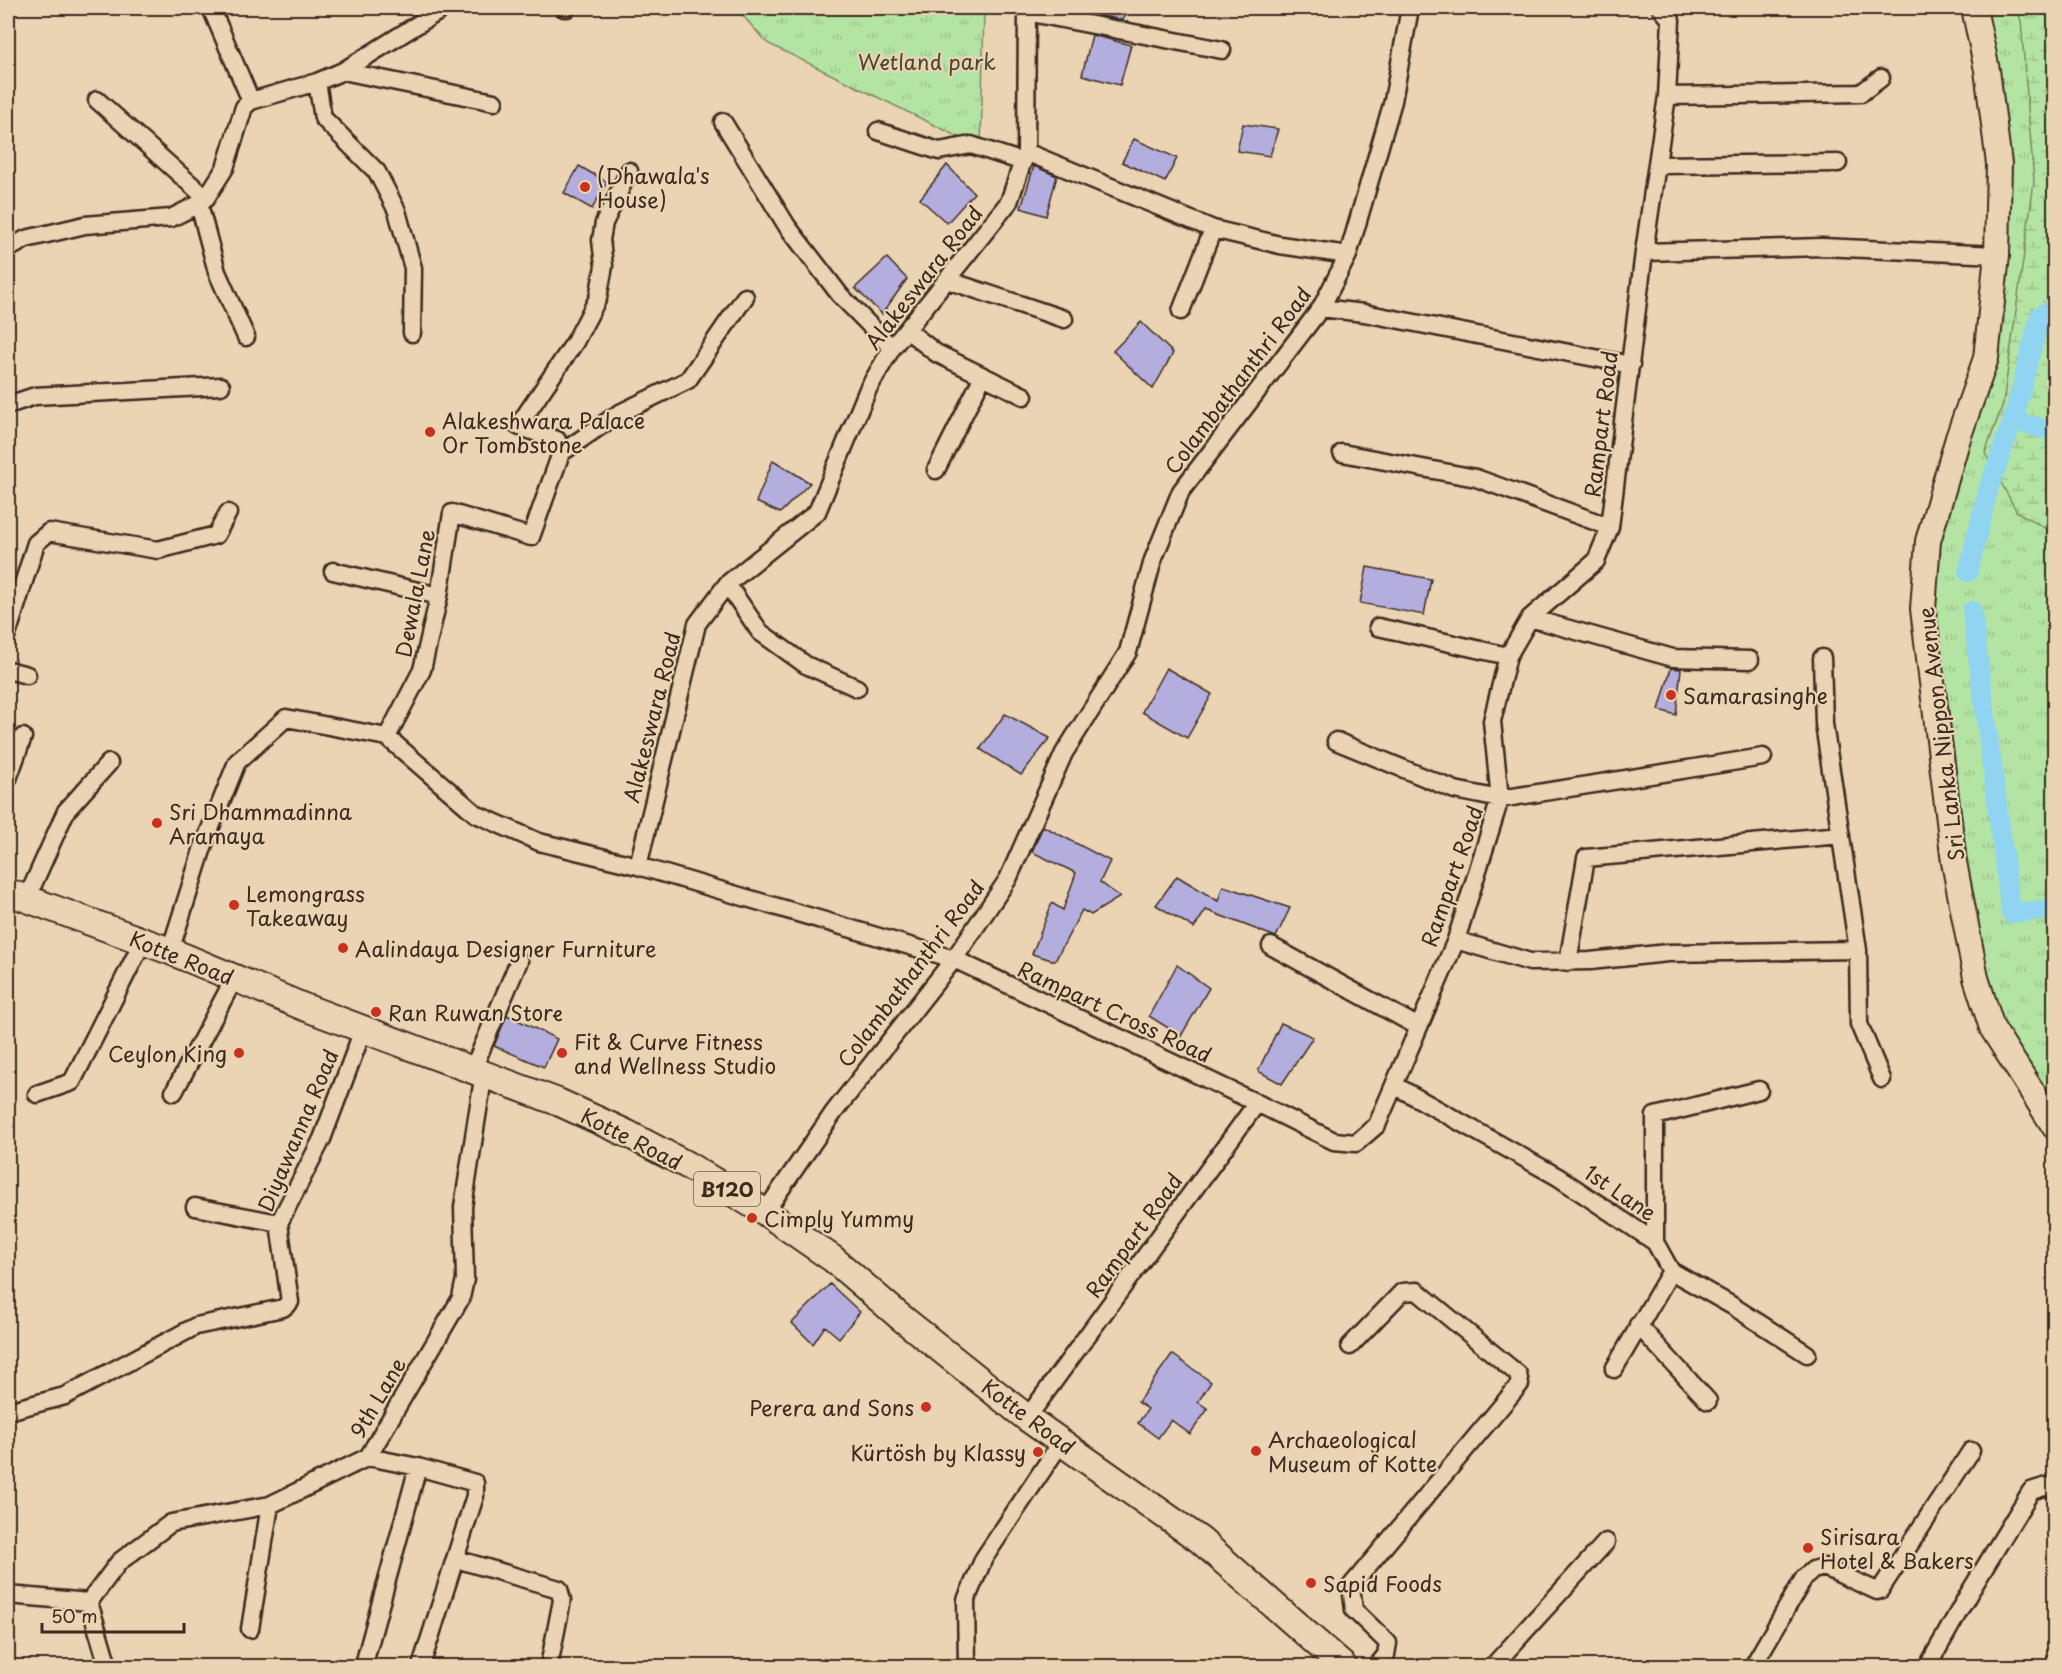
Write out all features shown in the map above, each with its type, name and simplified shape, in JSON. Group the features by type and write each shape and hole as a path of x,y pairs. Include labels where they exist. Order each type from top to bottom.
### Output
{"main road":[{"name":"Kotte Road","path":"17,895 170,951 363,1030 478,1071 627,1133 765,1212 833,1258 898,1315 1028,1418 1200,1540 1343,1666"}],"street":[{"path":"211,8 251,102"},
{"path":"8,249 26,238 85,225 171,218 203,201 225,168 244,107 251,102 317,82 343,71 444,8"},
{"name":"Colambathanthri Road","path":"765,1212 834,1112 954,959 1008,879 1064,753 1128,652 1153,560 1181,491 1321,308 1348,255 1393,101 1410,8"},
{"name":"Rampart Road","path":"1028,1418 1257,1103 1334,1141 1356,1143 1377,1125 1417,1026 1456,940 1500,800 1492,721 1508,656 1530,618 1596,561 1610,527 1644,252 1667,96 1671,20 1661,8"},
{"name":"Sri Lanka Nippon Avenue","path":"1974,8 1988,70 1999,164 1997,255 1986,358 1958,438 1928,541 1923,609 1954,862 1976,978 1992,1028 2055,1125"},
{"path":"1026,10 1222,51"},
{"name":"Alakeswara Road","path":"638,866 697,624 727,584 817,512 868,389 892,348 1009,202 1024,157 1026,10"},
{"path":"343,71 494,102"},
{"path":"1667,96 1862,93 1881,78"},
{"path":"317,82 323,118 378,172 397,211 413,268 412,333"},
{"path":"97,100 203,201 217,272 246,337"},
{"path":"723,122 787,226 840,295 892,348"},
{"path":"878,131 939,150 971,145 1024,157 1213,229 1280,245 1348,255"},
{"path":"1658,165 1838,163"},
{"path":"629,171 604,223 601,240 604,266 598,298 574,342 518,426 557,440 561,453 618,414 688,380 745,297"},
{"path":"1180,311 1213,229"},
{"path":"1644,252 1822,247 1997,255"},
{"path":"947,280 1064,319"},
{"path":"1321,308 1364,313 1631,364"},
{"path":"907,330 936,353 1024,396"},
{"path":"936,470 983,376"},
{"path":"8,405 35,396 221,386"},
{"name":"Dewala Lane","path":"387,737 422,670 439,596 452,513 531,537 561,453"},
{"path":"1342,453 1476,478 1610,527"},
{"path":"8,633 36,543 50,532 158,550 216,535 228,513"},
{"path":"333,571 439,596"},
{"path":"727,584 760,632 806,665 857,688"},
{"path":"1530,618 1673,658 1750,660"},
{"path":"1378,627 1508,656"},
{"path":"1822,658 1824,724 1858,950 1859,1024 1882,1079"},
{"path":"8,670 27,675"},
{"path":"170,951 204,844 237,762 286,718 387,737 477,814 539,842 638,866 954,959"},
{"path":"8,779 23,737"},
{"path":"1336,741 1455,789 1500,800 1763,757"},
{"path":"17,895 66,811 109,763"},
{"path":"1569,962 1586,858 1841,835"},
{"path":"1456,940 1530,962 1569,962 1668,953 1858,950"},
{"path":"37,1094 72,1082 143,941"},
{"path":"1271,946 1417,1026"},
{"name":"Rampart Cross Road","path":"954,959 1257,1103"},
{"name":"9th Lane","path":"89,1602 119,1562 171,1523 270,1505 368,1457 460,1298 465,1279 463,1207 478,1071 519,961"},
{"path":"174,1092 234,979"},
{"name":"Diyawanna Road","path":"8,1411 65,1396 196,1326 283,1308 290,1302 279,1223 322,1139 363,1030"},
{"name":"1st Lane","path":"1394,1085 1558,1177 1655,1242 1671,1272"},
{"path":"1655,1242 1655,1116 1759,1090"},
{"path":"195,1207 279,1223"},
{"path":"1614,1369 1671,1272 1731,1305 1807,1354"},
{"path":"1350,1346 1402,1292 1417,1292 1518,1374 1520,1384 1351,1586 1354,1610 1388,1643 1386,1655 1377,1666"},
{"path":"1638,1325 1708,1401"},
{"path":"967,1666 966,1600 984,1558 1062,1441"},
{"path":"1753,1666 1804,1578 1813,1569 1824,1567 1877,1591 1880,1590 1971,1451"},
{"path":"368,1457 418,1467 475,1483 475,1496 421,1666"},
{"path":"364,1664 418,1467"},
{"path":"1928,1666 1968,1594 2031,1491 2047,1486 2055,1490"},
{"path":"250,1629 270,1505"},
{"path":"1493,1666 1606,1542"},
{"path":"456,1559 559,1589 562,1600 549,1666"},
{"path":"8,1595 89,1602 108,1666"}],"green space":[{"name":"Wetland park","path":"736,8 984,8 981,148 767,43"},
{"path":"1974,8 2054,8 2054,1126 1992,1028 1923,609 1997,255"},
{"path":"2017,8 2054,8 2054,533 2017,512 1985,453 2003,404 2034,182 2021,21"}],"building":[{"path":"1099,8 1125,8 1123,20 1097,15"},
{"path":"1092,35 1131,45 1120,85 1082,75"},
{"path":"1243,124 1278,129 1270,156 1237,151"},
{"path":"1134,139 1177,158 1165,182 1122,162"},
{"path":"947,165 974,193 947,223 920,199"},
{"name":"(Dhawala's House)","path":"579,166 607,182 592,209 564,193"},
{"path":"1034,166 1057,176 1046,216 1021,208"},
{"path":"887,258 907,279 882,314 855,288"},
{"path":"1141,322 1173,353 1153,389 1113,351"},
{"path":"773,460 810,483 780,513 756,502"},
{"path":"1367,567 1431,579 1424,615 1360,603"},
{"path":"1166,668 1212,694 1187,738 1142,712"},
{"name":"Samarasinghe","path":"1671,668 1681,669 1676,715 1659,710"},
{"path":"1005,714 1050,738 1021,775 980,749"},
{"path":"1043,826 1110,861 1100,882 1120,897 1091,915 1082,910 1055,961 1032,954 1052,903 1063,910 1076,873 1032,852"},
{"path":"1177,876 1218,901 1223,886 1290,908 1276,937 1206,910 1194,928 1156,905"},
{"path":"1177,965 1209,988 1181,1036 1149,1016"},
{"path":"507,1015 557,1039 544,1067 494,1046"},
{"path":"1281,1023 1313,1037 1282,1084 1258,1071"},
{"path":"830,1284 860,1312 839,1338 825,1326 813,1344 792,1323"},
{"path":"1172,1354 1211,1382 1198,1402 1208,1409 1190,1434 1171,1420 1158,1438 1138,1423 1148,1409 1138,1402"}],"waterway":[{"path":"2013,420 2040,316 2054,309"},
{"path":"1968,572 1988,490 2013,420 2054,432"},
{"path":"1972,611 2011,913 2054,909"}],"place":[{"name":"(Dhawala's House)","path":"585,187"},
{"name":"Alakeshwara Palace Or Tombstone","path":"430,432"},
{"name":"Samarasinghe","path":"1671,695"},
{"name":"Sri Dhammadinna Aramaya","path":"157,823"},
{"name":"Lemongrass Takeaway","path":"234,905"},
{"name":"Aalindaya Designer Furniture","path":"343,948"},
{"name":"Ran Ruwan Store","path":"376,1012"},
{"name":"Ceylon King","path":"239,1053"},
{"name":"Fit & Curve Fitness and Wellness Studio","path":"562,1053"},
{"name":"Cimply Yummy","path":"752,1218"},
{"name":"Perera and Sons","path":"926,1407"},
{"name":"Archaeological Museum of Kotte","path":"1256,1451"},
{"name":"Kürtösh by Klassy","path":"1038,1452"},
{"name":"Sirisara Hotel & Bakers","path":"1808,1548"},
{"name":"Sapid Foods","path":"1311,1583"}]}
